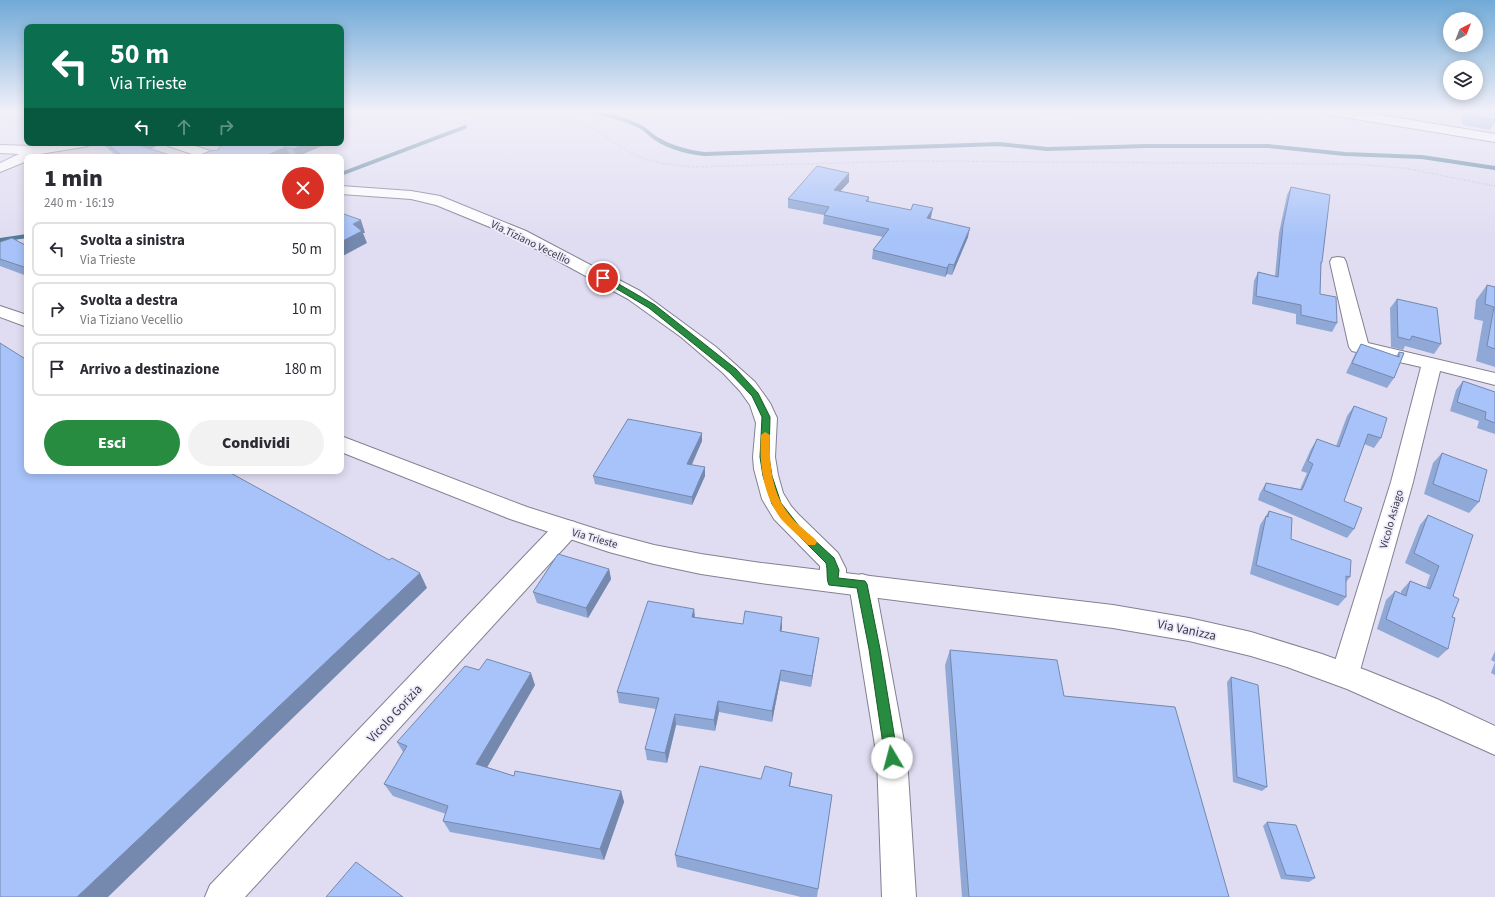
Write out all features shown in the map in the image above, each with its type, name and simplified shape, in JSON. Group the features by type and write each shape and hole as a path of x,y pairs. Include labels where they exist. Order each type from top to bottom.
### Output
{"street":[{"path":"0,168 24,157"},
{"name":"Via Tiziano Vecellio","path":"344,190 411,195 440,201 520,234 634,295 713,354 756,394 766,417 764,457 766,470 776,504 785,517 830,561 834,570 833,582"},
{"path":"1338,262 1359,347 1495,379"},
{"path":"0,311 24,320"},
{"name":"Vicolo Asiago","path":"1345,674 1402,482 1432,363"},
{"name":"Via Trieste","path":"344,445 492,503 602,541 700,564 833,582 862,584"},
{"name":"Vicolo Gorizia","path":"222,897 566,529"},
{"path":"862,584 892,758 899,897"},
{"name":"Via Vanizza","path":"862,584 1096,613 1177,627 1264,648 1304,659 1393,693 1495,741"}],"path":[{"path":"631,153 642,158 669,165 694,167 908,161 1353,164 1404,168 1495,186"}],"building":[{"path":"119,153 166,154 120,154"},
{"path":"205,153 273,153 270,154 202,154"},
{"path":"817,166 849,173 834,190 869,197 866,201 911,210 913,204 933,208 927,218 970,228 954,265 949,264 947,268 873,250 889,229 824,215 829,207 788,199"},
{"path":"1291,187 1330,195 1321,262 1320,294 1336,297 1337,323 1301,315 1301,305 1256,296 1258,272 1278,277 1283,225"},
{"path":"344,214 361,220 353,224 362,231 344,240"},
{"path":"12,238 24,244 24,267 0,259 0,242"},
{"path":"1487,285 1495,287 1495,349 1487,346 1494,307 1485,304"},
{"path":"1397,299 1437,308 1441,344 1412,336 1410,340 1398,337"},
{"path":"0,343 24,358 24,474 232,474 389,560 392,558 420,573 77,897 0,897"},
{"path":"1361,344 1399,357 1399,352 1404,353 1394,378 1352,363"},
{"path":"1463,381 1495,392 1495,423 1485,419 1486,412 1457,402"},
{"path":"1354,406 1387,418 1381,438 1368,434 1344,501 1362,508 1354,529 1264,490 1266,483 1302,490 1313,464 1308,461 1317,439 1339,447"},
{"path":"628,419 702,433 687,464 705,467 692,497 593,476"},
{"path":"1442,453 1487,470 1479,502 1433,484"},
{"path":"1269,511 1292,518 1291,539 1351,560 1350,577 1346,576 1346,597 1256,565 1266,516 1268,517"},
{"path":"1428,515 1473,535 1453,596 1459,599 1452,617 1455,618 1448,649 1386,619 1395,591 1406,596 1410,581 1430,589 1439,566 1414,553"},
{"path":"558,554 609,569 586,608 533,592"},
{"path":"648,601 694,609 692,617 743,624 745,611 782,617 780,631 819,638 812,676 781,670 772,711 718,701 714,720 675,714 665,753 645,749 659,698 617,692"},
{"path":"950,650 1057,660 1064,696 1175,707 1229,897 969,897"},
{"path":"487,659 531,673 476,764 514,776 515,771 621,791 600,849 443,821 448,806 384,784 407,746 397,742 465,666 479,670"},
{"path":"1231,677 1258,685 1267,787 1237,777"},
{"path":"700,766 761,779 765,766 792,773 789,786 832,795 818,889 675,855"},
{"path":"1267,822 1296,825 1315,878 1286,875"},
{"path":"356,862 403,897 326,897"}],"waterway":[{"path":"344,173 397,153"},
{"path":"697,153 738,153"},
{"path":"1334,153 1422,157 1495,168"},
{"path":"0,240 24,236"}],"slow traffic":[{"path":"765,435 764,457 767,476 776,504 785,517 812,542"}],"route":[{"path":"603,278 652,307 713,354 756,394 766,417 764,457 767,476 776,504 785,517 830,561 834,570 833,582 862,584 887,719 892,758"}]}
